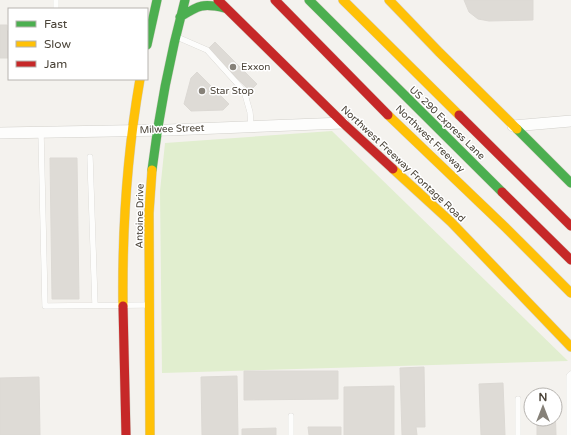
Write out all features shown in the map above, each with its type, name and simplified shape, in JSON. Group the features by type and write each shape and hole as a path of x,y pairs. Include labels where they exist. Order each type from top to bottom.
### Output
{"main road":[{"path":"148,35 150,14 157,0"},
{"name":"Antoine Drive","path":"150,435 150,197 157,130 175,36 185,0"},
{"name":"Northwest Freeway","path":"275,0 381,108 505,227 571,293"},
{"name":"US 290 Express Lane","path":"309,0 385,78 571,260"},
{"path":"343,0 571,226"},
{"path":"389,0 439,52 571,183"},
{"path":"180,17 198,6 221,3"},
{"name":"Northwest Freeway Frontage Road","path":"221,3 343,122 451,222 571,347"},
{"name":"Antoine Drive","path":"126,435 123,306 124,234 132,131 140,80"}],"street":[{"path":"513,126 571,121"},
{"name":"Milwee Street","path":"0,133 132,131 343,122"}],"lane":[{"path":"175,36 207,50 244,91 250,112 251,126"},
{"path":"41,132 45,306 150,305"},
{"path":"90,157 95,305"},
{"path":"569,435 569,376 571,374"},
{"path":"518,399 518,435"},
{"path":"291,416 292,435"}],"green space":[{"path":"332,131 568,361 162,373 160,191 165,143"}],"building":[{"path":"464,0 533,0 533,20 489,21 478,19 469,12"},
{"path":"0,25 7,25 8,58 0,58"},
{"name":"Exxon","path":"215,42 257,84 250,91 208,49"},
{"name":"Star Stop","path":"197,72 229,104 223,110 191,111 184,104 191,78"},
{"path":"50,158 77,158 79,299 52,299"},
{"path":"424,367 425,427 416,427 417,435 402,435 400,368"},
{"path":"244,371 338,371 338,399 244,400"},
{"path":"237,376 238,435 202,435 201,377"},
{"path":"39,377 40,435 0,435 0,378"},
{"path":"503,383 505,435 481,435 479,384"},
{"path":"394,386 394,435 344,435 344,387"},
{"path":"308,427 341,427 341,435 309,435"},
{"path":"537,427 556,427 556,435 537,435"},
{"path":"276,428 276,435 242,435 242,429"}],"traffic: fast":[{"path":"148,40 157,0"},
{"path":"152,170 158,127 174,42 185,0"},
{"path":"309,0 502,192"},
{"path":"180,17 201,6 206,5 225,8"},
{"path":"517,129 571,183"}],"traffic: slow":[{"path":"343,0 459,115"},
{"path":"389,0 517,129"},
{"path":"123,306 123,249 126,192 135,107 140,80"},
{"path":"388,115 505,227 571,293"},
{"path":"393,169 451,222 571,347"},
{"path":"150,435 149,213 152,170"}],"traffic: jam":[{"path":"218,0 343,123 393,169"},
{"path":"275,0 388,115"},
{"path":"459,115 571,226"},
{"path":"502,192 571,260"},
{"path":"123,306 126,435"}],"place":[{"name":"Exxon","path":"233,67"},
{"name":"Star Stop","path":"202,91"}]}
